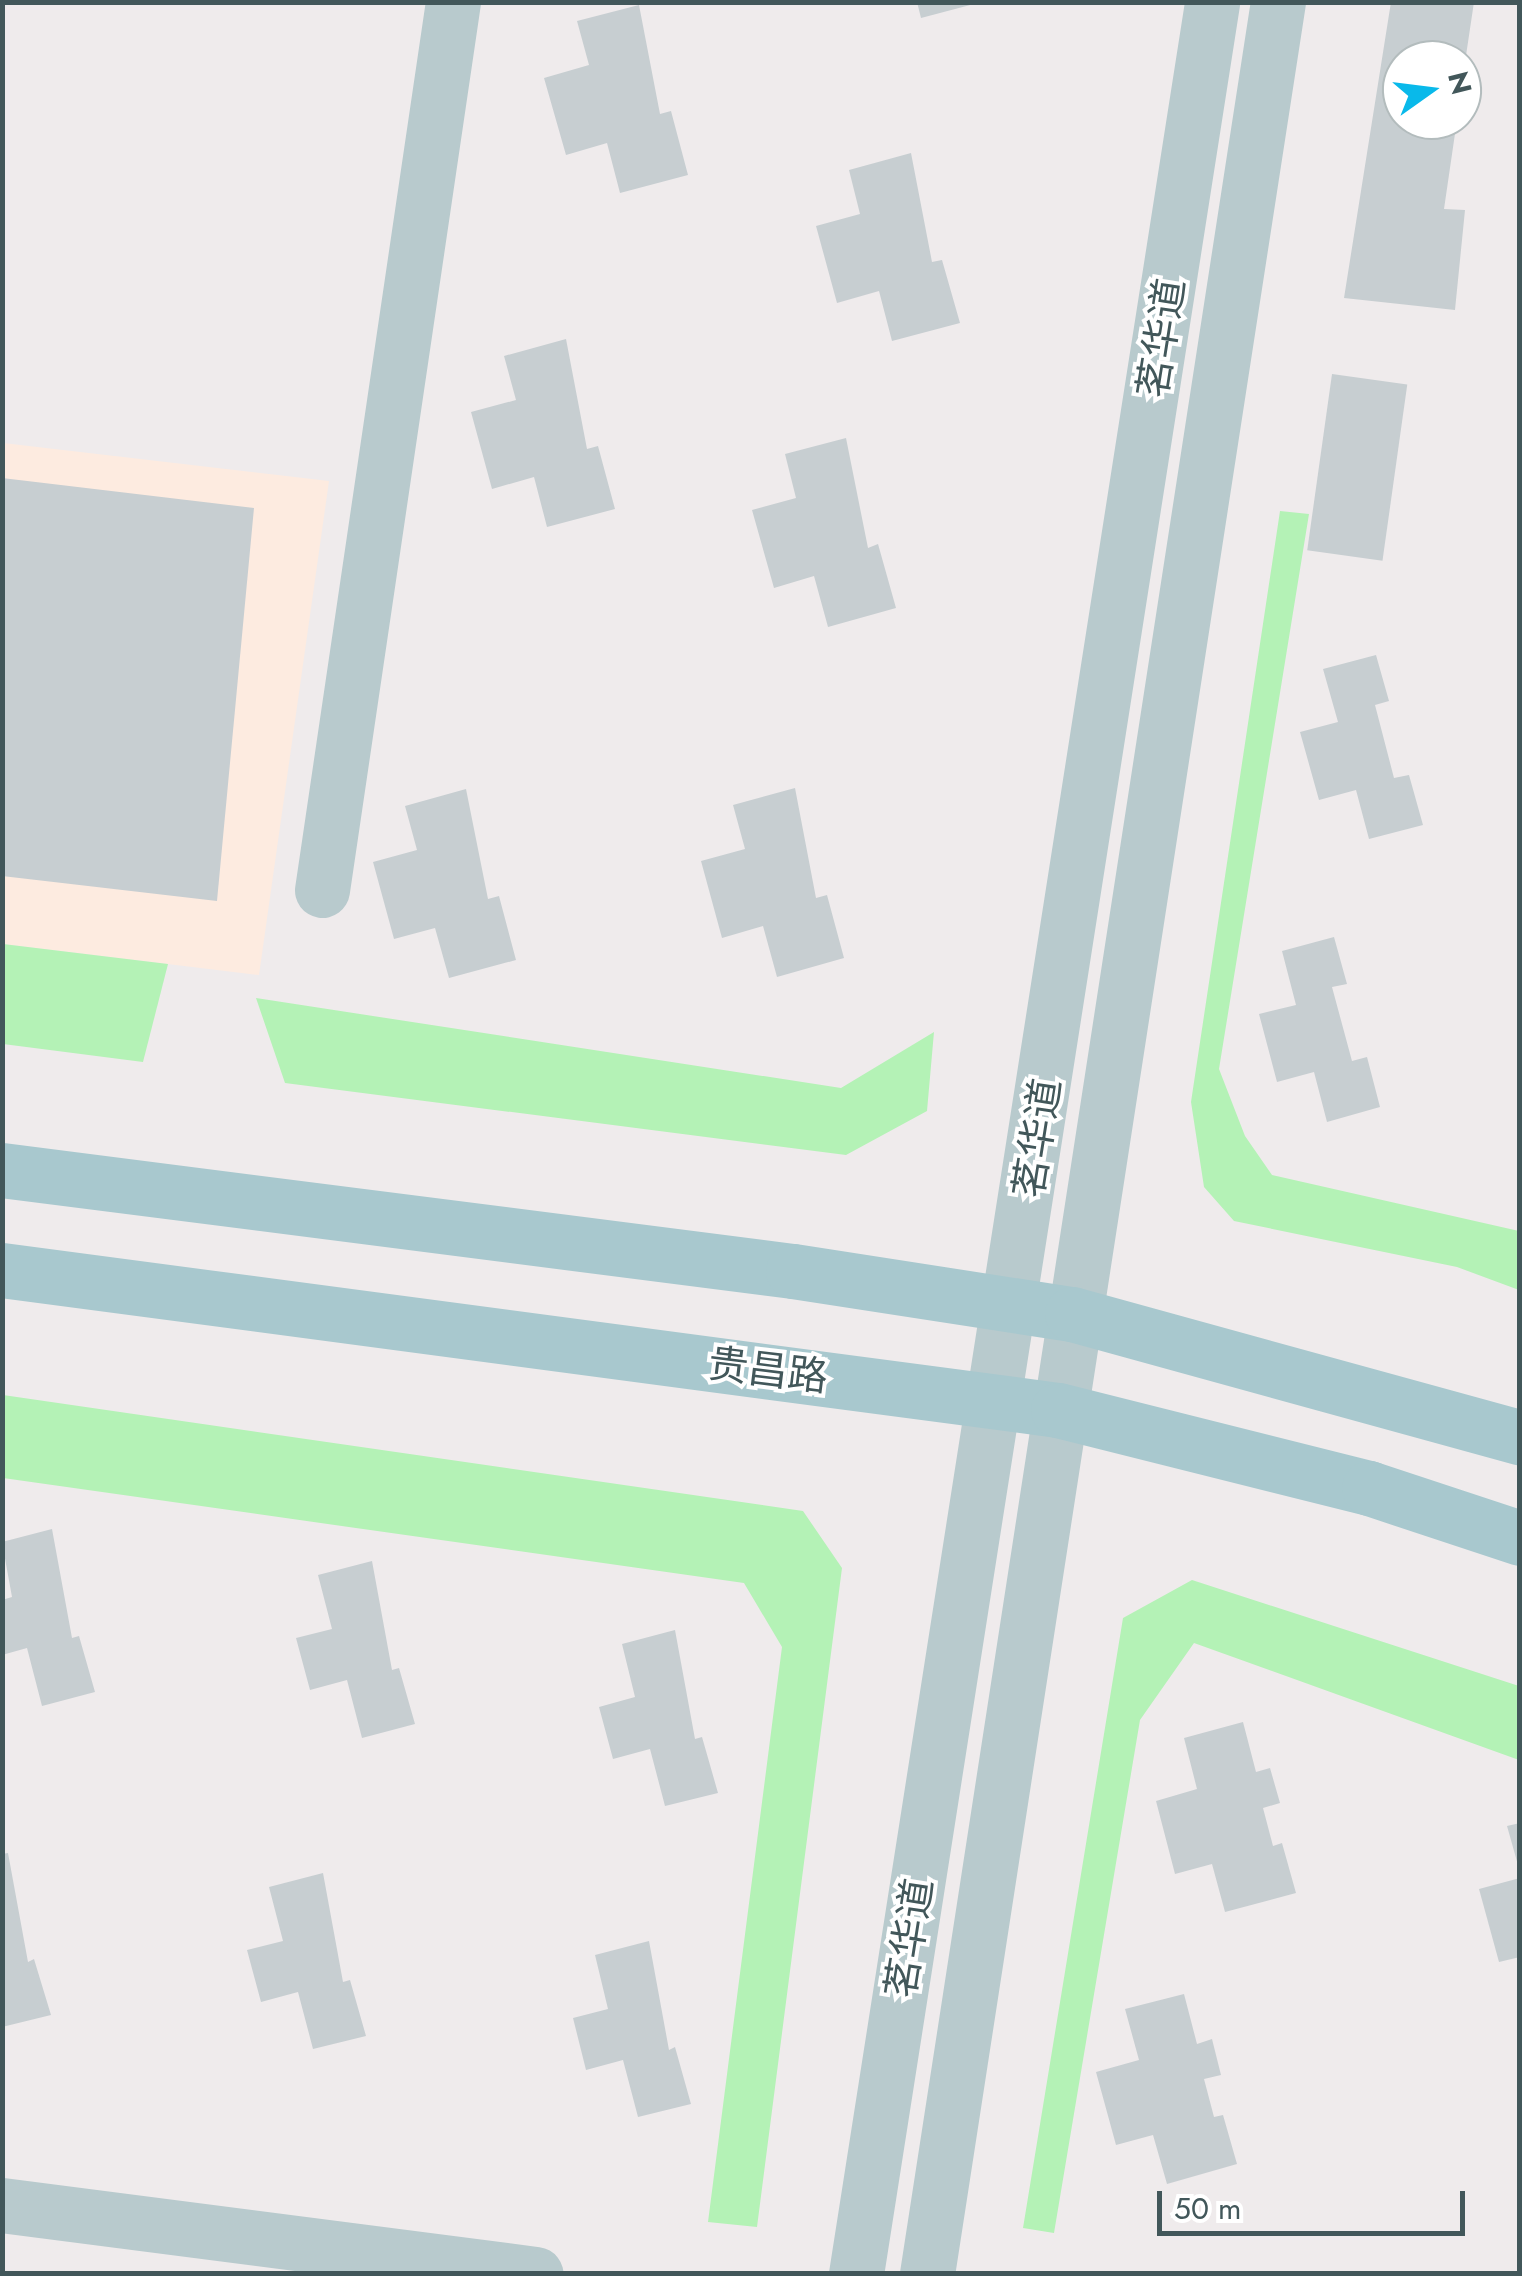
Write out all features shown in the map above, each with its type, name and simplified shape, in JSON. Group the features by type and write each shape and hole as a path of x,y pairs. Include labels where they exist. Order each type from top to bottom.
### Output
{"main road":[{"path":"2,1170 1072,1314 1520,1438"},
{"name":"贵昌路","path":"2,1270 996,1399 1058,1410 1369,1488 1520,1538"}],"street":[{"path":"322,890 453,2"},
{"name":"茗华道","path":"856,2274 1012,1305 1212,2"},
{"name":"茗华道","path":"927,2274 1072,1314 1278,2"},
{"path":"2,2205 414,2266 536,2274"}],"shaded area":[{"path":"3,443 329,481 259,975 3,944"}],"green space":[{"path":"1280,511 1309,514 1219,1069 1245,1136 1272,1175 1519,1231 1519,1290 1457,1267 1234,1221 1204,1187 1191,1102"},
{"path":"3,944 168,964 143,1062 3,1044"},
{"path":"256,998 841,1088 934,1032 927,1111 846,1155 285,1083"},
{"path":"3,1395 803,1511 842,1568 757,2227 708,2222 782,1647 744,1583 3,1478"},
{"path":"1192,1580 1519,1686 1519,1760 1194,1643 1140,1720 1054,2233 1023,2228 1123,1618"}],"building":[{"path":"917,2 974,2 974,4 921,18"},
{"path":"1391,2 1474,2 1468,40 1385,40"},
{"path":"639,5 660,114 671,111 688,175 620,193 607,143 566,155 544,78 589,65 577,21"},
{"path":"1382,59 1382,140 1454,140 1444,209 1465,210 1455,310 1344,298"},
{"path":"911,153 932,262 942,260 960,323 892,341 879,291 837,303 816,226 860,214 849,170"},
{"path":"566,339 587,449 598,446 615,509 547,527 534,477 492,489 471,412 516,400 504,356"},
{"path":"1332,374 1407,385 1382,561 1307,550"},
{"path":"846,438 868,548 878,544 896,608 828,627 814,576 774,588 752,510 796,498 785,454"},
{"path":"2,478 254,508 217,901 2,876"},
{"path":"1376,655 1389,701 1375,705 1394,778 1409,775 1423,825 1369,839 1356,790 1319,800 1300,732 1338,722 1323,669"},
{"path":"795,788 816,898 827,895 844,958 777,977 763,926 722,938 701,861 745,849 733,805"},
{"path":"466,789 488,899 499,896 516,960 449,978 435,928 394,939 373,862 417,850 405,806"},
{"path":"1334,937 1347,984 1332,987 1352,1061 1367,1057 1380,1107 1327,1122 1314,1072 1277,1082 1259,1014 1296,1005 1282,951"},
{"path":"52,1529 72,1638 79,1636 95,1692 42,1706 27,1648 2,1655 2,1600 12,1597 2,1542"},
{"path":"372,1561 392,1670 399,1668 415,1724 362,1738 347,1680 310,1690 296,1638 332,1629 318,1575"},
{"path":"675,1630 695,1739 702,1737 718,1793 665,1806 650,1749 613,1759 599,1707 635,1697 622,1644"},
{"path":"1243,1722 1256,1772 1270,1768 1280,1803 1263,1808 1273,1846 1282,1843 1296,1893 1225,1912 1212,1864 1175,1874 1156,1801 1197,1789 1184,1738"},
{"path":"1520,1823 1520,1865 1518,1865 1507,1826"},
{"path":"8,1853 28,1962 34,1959 51,2015 2,2027 2,1854"},
{"path":"323,1873 343,1982 350,1980 366,2036 313,2049 298,1992 261,2002 247,1950 283,1941 269,1887"},
{"path":"1520,1878 1520,1957 1499,1962 1479,1889"},
{"path":"649,1941 669,2050 675,2047 691,2104 638,2117 623,2060 586,2070 573,2018 608,2009 595,1955"},
{"path":"1184,1994 1197,2044 1212,2039 1221,2075 1204,2079 1214,2117 1223,2115 1237,2164 1167,2184 1153,2135 1116,2145 1096,2072 1139,2060 1125,2009"}]}
